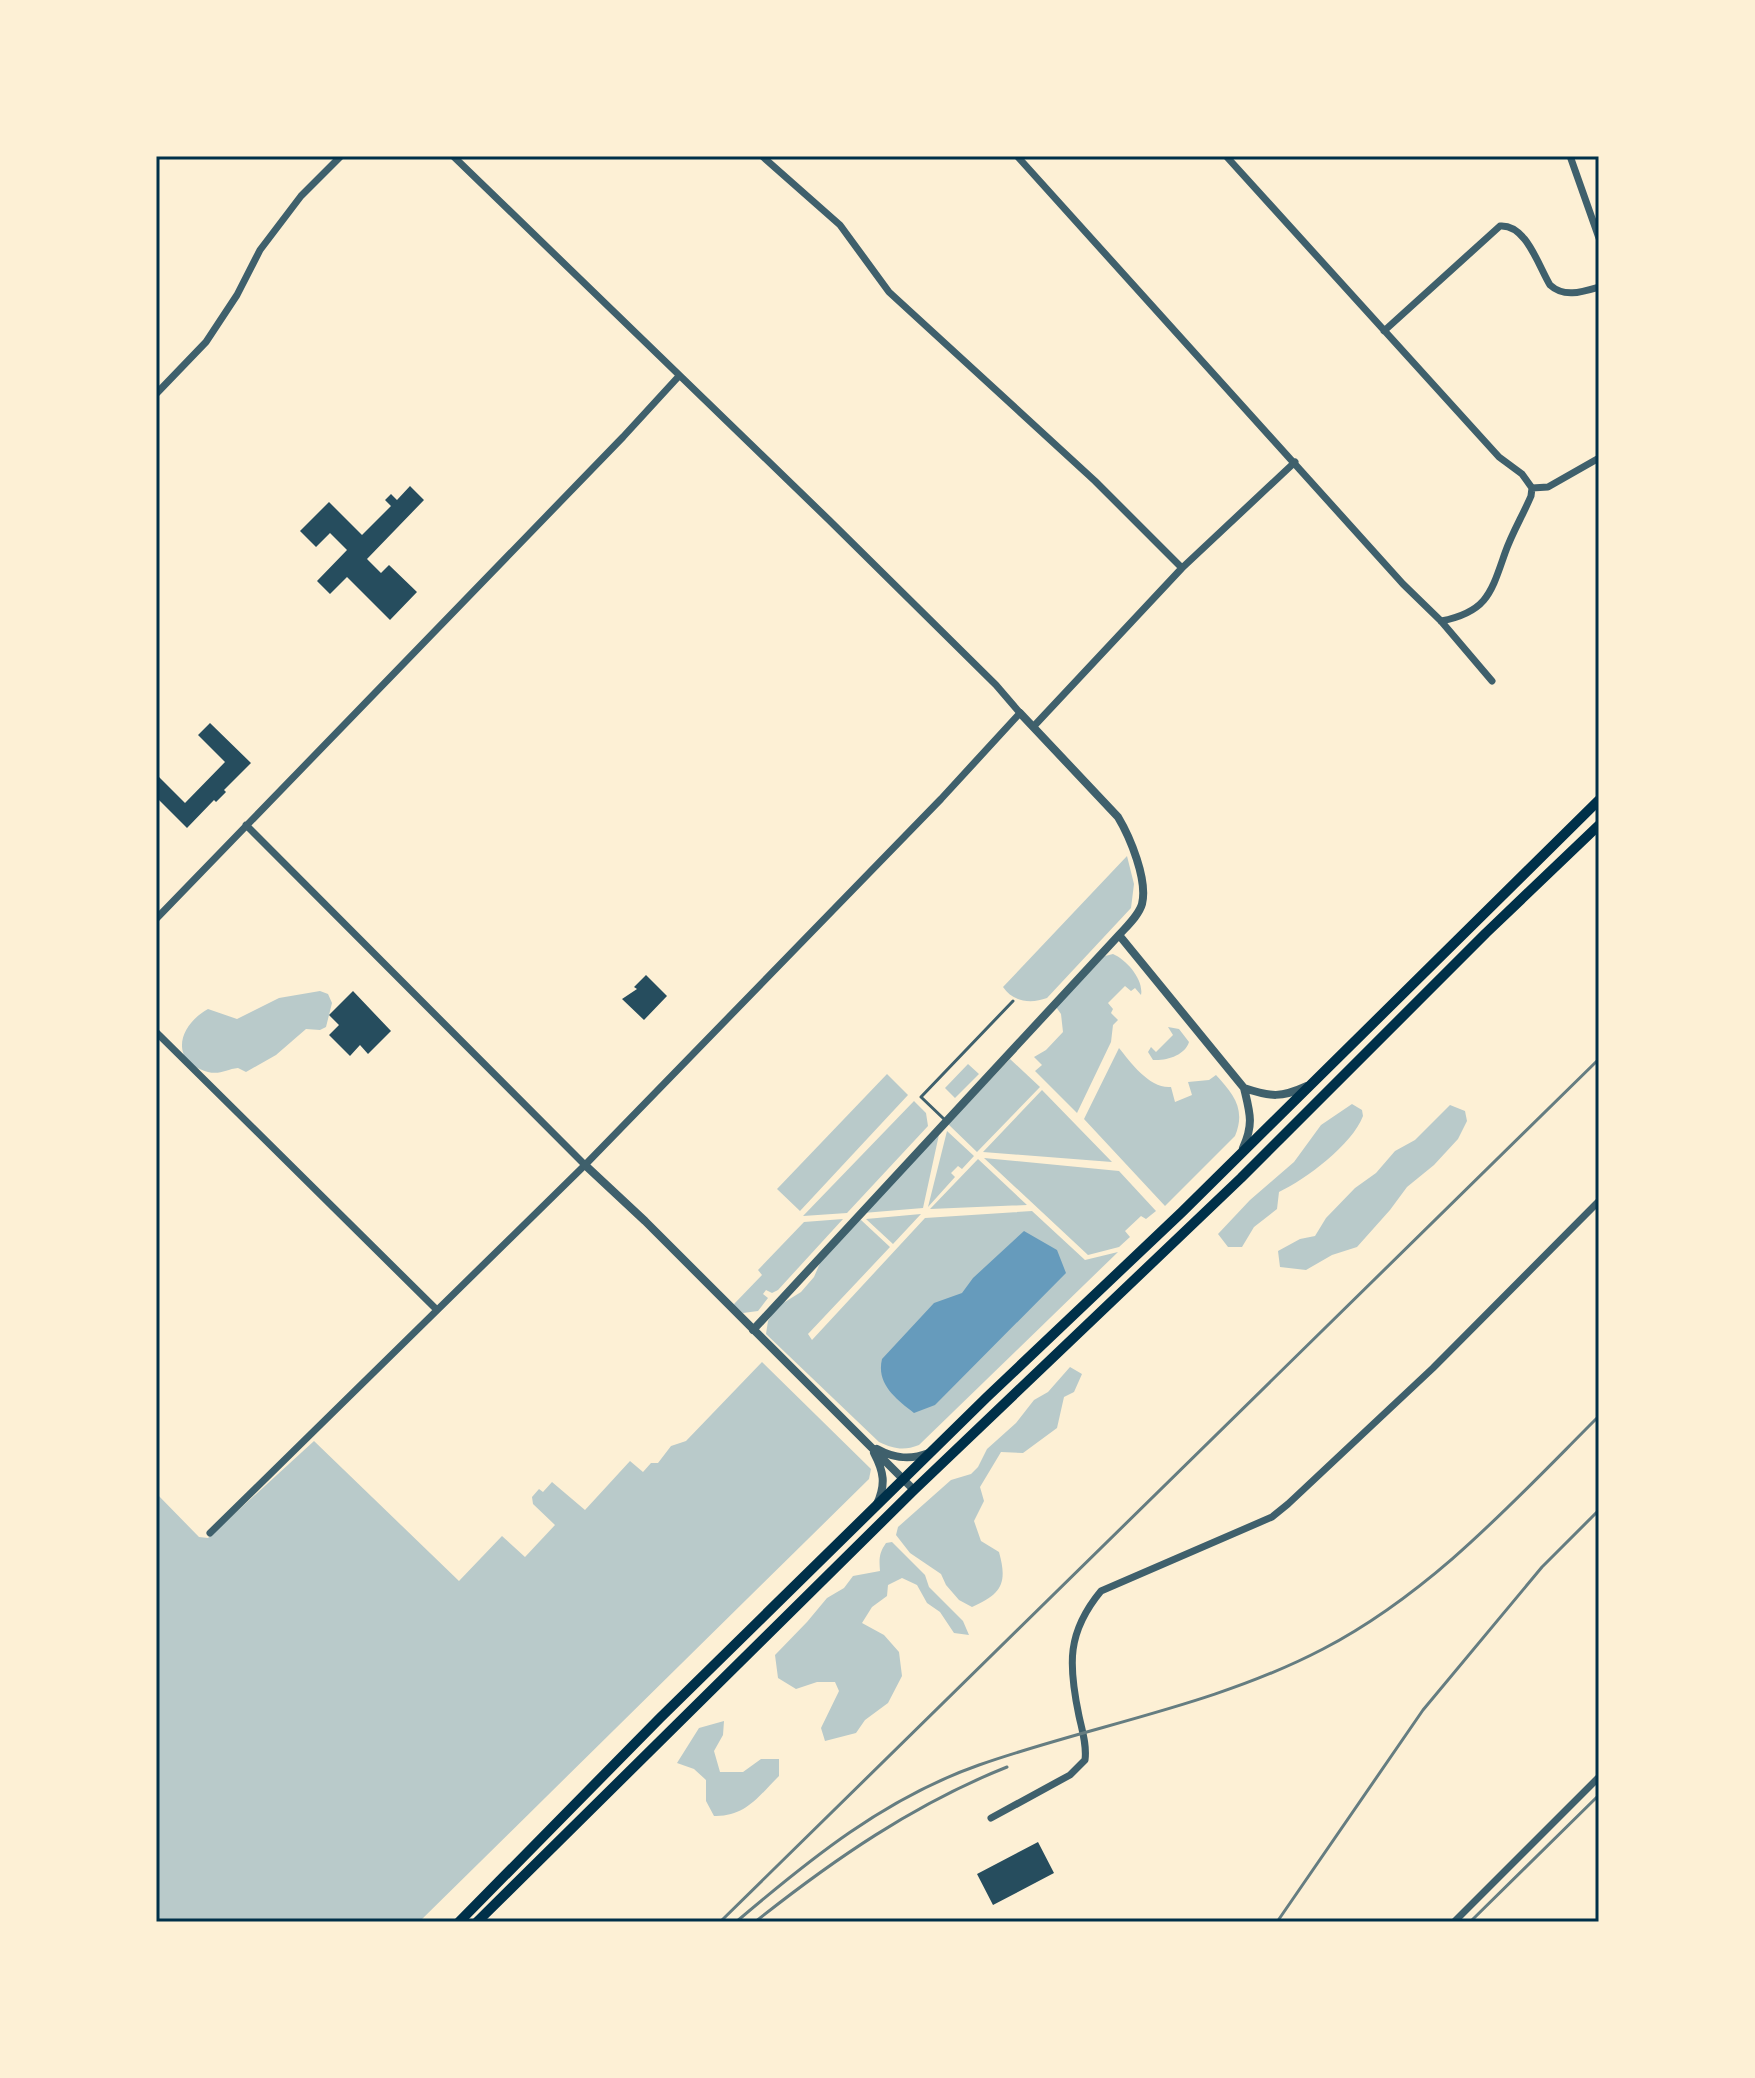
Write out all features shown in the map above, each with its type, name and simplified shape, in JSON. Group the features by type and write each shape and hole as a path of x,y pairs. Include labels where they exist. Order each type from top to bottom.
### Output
{"main road":[{"path":"459,1922 660,1718 1599,800"},
{"path":"477,1922 914,1490 1220,1199 1486,933 1599,825"}],"street":[{"path":"156,394 206,342 237,295 260,250 301,196 341,156"},
{"path":"453,156 996,685 1118,817 1126,830 1139,869 1143,893 1138,912 1119,935 753,1330"},
{"path":"762,156 840,225 889,292 1084,471 1182,568"},
{"path":"1017,156 1403,584 1441,621 1492,681"},
{"path":"1226,156 1499,457 1522,474 1532,488 1495,587 1473,611 1441,621"},
{"path":"1570,156 1599,238"},
{"path":"1384,331 1500,226 1510,225 1520,231 1556,291 1574,293 1599,287"},
{"path":"156,919 626,435 679,376"},
{"path":"1532,488 1548,487 1599,458"},
{"path":"1034,726 1182,568 1295,462"},
{"path":"210,1533 585,1165 909,833 1020,713"},
{"path":"246,825 914,1490"},
{"path":"1119,935 1244,1088 1251,1116 1251,1131 1241,1153"},
{"path":"156,1032 436,1309"},
{"path":"1244,1088 1269,1096 1290,1094 1309,1085"},
{"path":"991,1818 1070,1775 1085,1760 1085,1743 1074,1691 1072,1646 1083,1612 1101,1591 1272,1517 1433,1368 1599,1201"},
{"path":"870,1445 903,1458 932,1452"},
{"path":"870,1445 884,1477 875,1508"},
{"path":"1454,1922 1599,1777"}],"lane":[{"path":"947,1121 921,1097 1013,1001"}],"shaded area":[{"path":"1127,856 1134,884 1131,908 1047,998 1023,1000 1007,992 1003,987"},
{"path":"1113,954 1133,971 1140,983 1141,995 1135,988 1131,991 1125,986 1108,1003 1113,1009 1111,1013 1118,1020 1113,1025 1111,1042 1077,1113 1035,1071 1042,1065 1034,1057 1046,1050 1063,1032 1061,1014 1056,1007 1105,956"},
{"path":"320,991 328,994 332,1003 326,1027 306,1029 276,1055 246,1072 238,1068 212,1073 195,1067 187,1060 182,1042 185,1033 190,1024 208,1009 237,1019 279,998"},
{"path":"1168,1027 1179,1029 1189,1042 1187,1047 1175,1056 1153,1060 1148,1052 1151,1047 1156,1052 1173,1035"},
{"path":"1119,1048 1148,1079 1163,1087 1171,1087 1175,1102 1192,1095 1188,1082 1209,1080 1216,1075 1233,1096 1239,1110 1235,1136 1165,1206 1084,1119"},
{"path":"1010,1059 1040,1087 977,1152 948,1124"},
{"path":"968,1064 979,1074 955,1098 945,1088"},
{"path":"887,1074 908,1095 800,1211 777,1189"},
{"path":"1042,1090 1112,1162 983,1152"},
{"path":"914,1101 926,1113 928,1126 847,1213 803,1216"},
{"path":"1352,1104 1362,1110 1363,1116 1349,1138 1315,1170 1279,1192 1277,1209 1254,1227 1242,1247 1228,1247 1218,1234 1250,1200 1294,1162 1321,1125"},
{"path":"1450,1105 1465,1111 1467,1121 1458,1139 1434,1165 1407,1187 1357,1247 1332,1255 1306,1270 1280,1267 1278,1251 1300,1239 1315,1236 1326,1218 1355,1188 1376,1173 1395,1151 1415,1140"},
{"path":"940,1130 923,1208 863,1213"},
{"path":"947,1131 974,1156 962,1169 958,1166 951,1173 955,1177 928,1207"},
{"path":"984,1158 1119,1171 1156,1211 1146,1219 1141,1216 1125,1231 1130,1237 1119,1247 1088,1255"},
{"path":"978,1159 1027,1205 930,1209"},
{"path":"1032,1211 1085,1260 1118,1252 919,1445 899,1448 879,1442 766,1334 773,1313 801,1292 814,1277 820,1263 857,1221 861,1220 890,1247 808,1334 812,1340 925,1218"},
{"path":"921,1214 893,1244 866,1219"},
{"path":"843,1219 778,1290 772,1293 766,1290 763,1294 768,1298 758,1311 743,1313 735,1307 734,1304 762,1275 758,1270 804,1222"},
{"path":"762,1362 871,1469 869,1479 419,1922 156,1922 156,1493 199,1537 208,1538 314,1441 459,1581 502,1536 525,1557 555,1525 533,1504 532,1497 539,1489 543,1492 552,1482 585,1510 630,1461 643,1472 651,1463 658,1463 671,1446 686,1441"},
{"path":"1070,1367 1082,1374 1074,1392 1064,1397 1057,1428 1023,1453 1001,1452 980,1487 984,1501 974,1521 981,1541 999,1552 1003,1572 996,1592 972,1607 959,1600 941,1574 910,1553 896,1535 898,1527 951,1480 971,1474 987,1449"},
{"path":"892,1542 925,1575 929,1587 963,1621 969,1635 954,1633 940,1612 927,1603 917,1585 902,1578 888,1585 887,1596 872,1607 862,1623 884,1635 899,1652 902,1676 888,1703 865,1720 856,1733 825,1741 821,1728 839,1691 835,1682 817,1682 796,1689 778,1678 775,1655 827,1598 844,1588 853,1576 880,1571 882,1550 886,1543"},
{"path":"724,1721 723,1735 714,1751 720,1772 743,1772 761,1759 779,1759 779,1776 743,1809 714,1816 706,1801 706,1780 694,1769 677,1763 699,1728"}],"water":[{"path":"1024,1231 1057,1250 1066,1273 935,1405 914,1413 889,1390 882,1376 882,1359 934,1303 962,1293 973,1278"}],"building":[{"path":"410,486 424,500 367,559 381,573 389,565 417,592 390,620 347,577 330,594 317,581 347,550 330,533 316,547 300,531 329,502 362,535 391,506 385,500 391,494 397,500"},
{"path":"210,723 251,763 224,790 226,792 187,828 156,797 156,780 159,777 185,803 225,762 198,735"},
{"path":"646,975 667,996 644,1020 622,999 637,989 634,987"},
{"path":"353,991 391,1031 368,1054 360,1045 350,1056 329,1035 339,1025 329,1015"},
{"path":"1038,1842 1054,1873 993,1905 977,1874"}],"railway":[{"path":"720,1922 1599,1059"},
{"path":"736,1922 850,1832 945,1779 1022,1751 1239,1686 1282,1669 1363,1626 1400,1601 1470,1543 1599,1416"},
{"path":"1277,1922 1423,1710 1542,1567 1599,1510"},
{"path":"755,1922 875,1835 939,1798 1007,1767"},
{"path":"1470,1922 1599,1795"}]}
